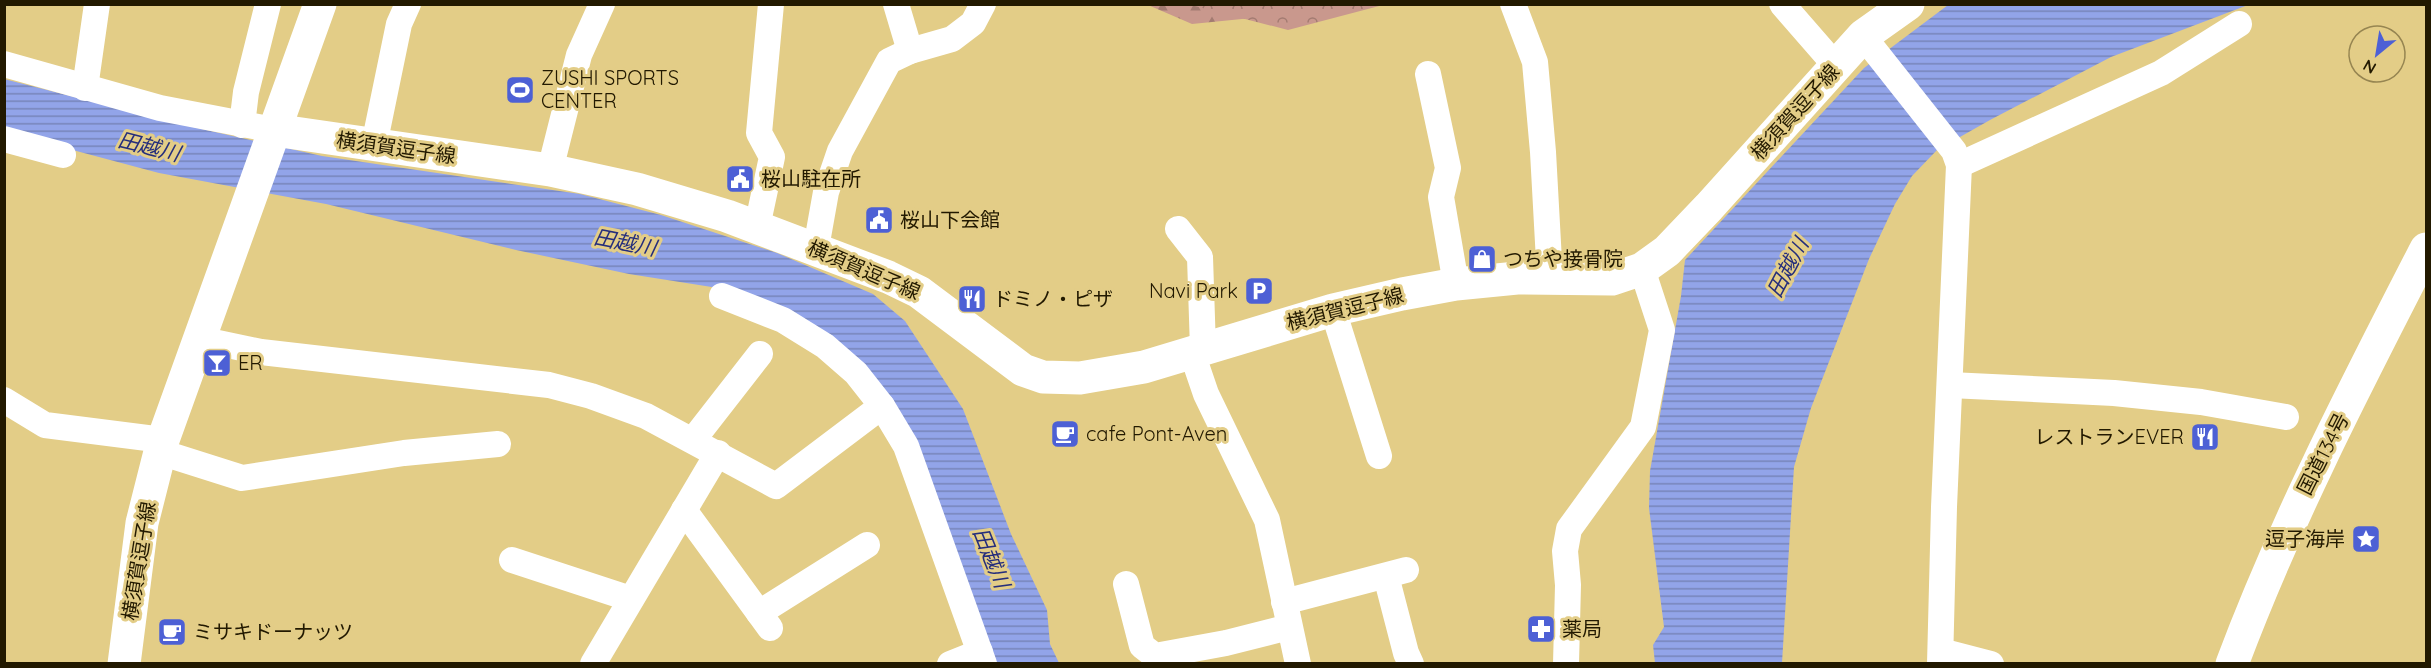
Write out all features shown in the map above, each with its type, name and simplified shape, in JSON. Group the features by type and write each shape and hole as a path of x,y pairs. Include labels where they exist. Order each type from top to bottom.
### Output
{"main road":[{"path":"262,131 320,4"},
{"name":"横須賀逗子線","path":"123,663 142,523 161,446 250,195 262,131 550,170 637,189 758,227 888,277 919,292 1023,370 1043,377 1090,376 1144,367 1333,310 1456,284 1517,278 1612,279 1642,270 1667,252 1836,66 1870,43 1908,4"},
{"name":"国道134号","path":"2232,663 2260,588 2299,501 2427,249"}],"street":[{"path":"85,88 97,4"},
{"path":"262,131 246,92 268,4"},
{"path":"374,145 399,24 408,4"},
{"path":"550,170 579,55 602,4"},
{"path":"758,227 772,157 759,133 771,4"},
{"path":"896,4 910,51"},
{"path":"816,248 826,192 840,151 889,61 910,51 952,39 973,23 983,4"},
{"path":"1512,4 1535,62 1550,279"},
{"path":"1782,4 1836,66"},
{"path":"1957,158 2161,73 2239,24"},
{"path":"1870,43 1957,158 1944,507 1941,657 1991,663"},
{"path":"4,64 160,108 262,131"},
{"path":"1428,74 1448,168 1441,197 1456,284"},
{"path":"4,139 63,155"},
{"path":"1178,229 1200,257 1198,351 1206,394 1267,520 1298,663"},
{"path":"1566,663 1568,585 1565,551 1569,529 1643,426 1662,330 1642,270"},
{"path":"722,296 783,320 825,346 856,372 882,406 906,446 982,658 950,663"},
{"path":"1333,310 1379,456"},
{"path":"199,339 261,352 549,385 591,396 646,416 776,486 882,406"},
{"path":"693,440 760,354"},
{"path":"1950,385 2100,392 2202,402 2286,417"},
{"path":"4,400 45,425 161,446 242,478 404,453 498,444"},
{"path":"593,663 718,453"},
{"path":"684,510 764,621 867,545"},
{"path":"512,560 631,599"},
{"path":"1284,602 1396,573 1406,653 1411,663"},
{"path":"1126,584 1142,646 1155,656 1226,643 1289,627"}],"green space":[{"path":"1383,4 1288,30 1191,5"},
{"path":"1148,5 1356,5 1352,8 1192,24"}],"water":[{"name":"田越川","path":"1948,5 2248,5 2111,57 1937,150 1912,176 1895,204 1869,259 1811,408 1794,467 1782,663 1655,663 1653,645 1664,627 1649,508 1650,471 1681,296 1685,260 1864,68"},
{"name":"田越川","path":"4,79 184,125 322,156 580,194 661,215 777,253 873,294 905,321 963,409 1011,534 1047,610 1050,644 1059,663 996,663 879,389 718,288 629,274 516,250 326,204 159,173 5,132"}],"place":[{"name":"ZUSHI SPORTS CENTER","path":"520,90"},
{"name":"桜山駐在所","path":"740,179"},
{"name":"桜山下会館","path":"879,220"},
{"name":"つちや接骨院","path":"1482,259"},
{"name":"Navi Park","path":"1259,291"},
{"name":"ドミノ・ピザ","path":"972,299"},
{"name":"ER","path":"217,363"},
{"name":"cafe Pont-Aven","path":"1065,434"},
{"name":"レストランEVER","path":"2205,437"},
{"name":"逗子海岸","path":"2366,539"},
{"name":"薬局","path":"1541,629"},
{"name":"ミサキドーナッツ","path":"172,632"}]}
